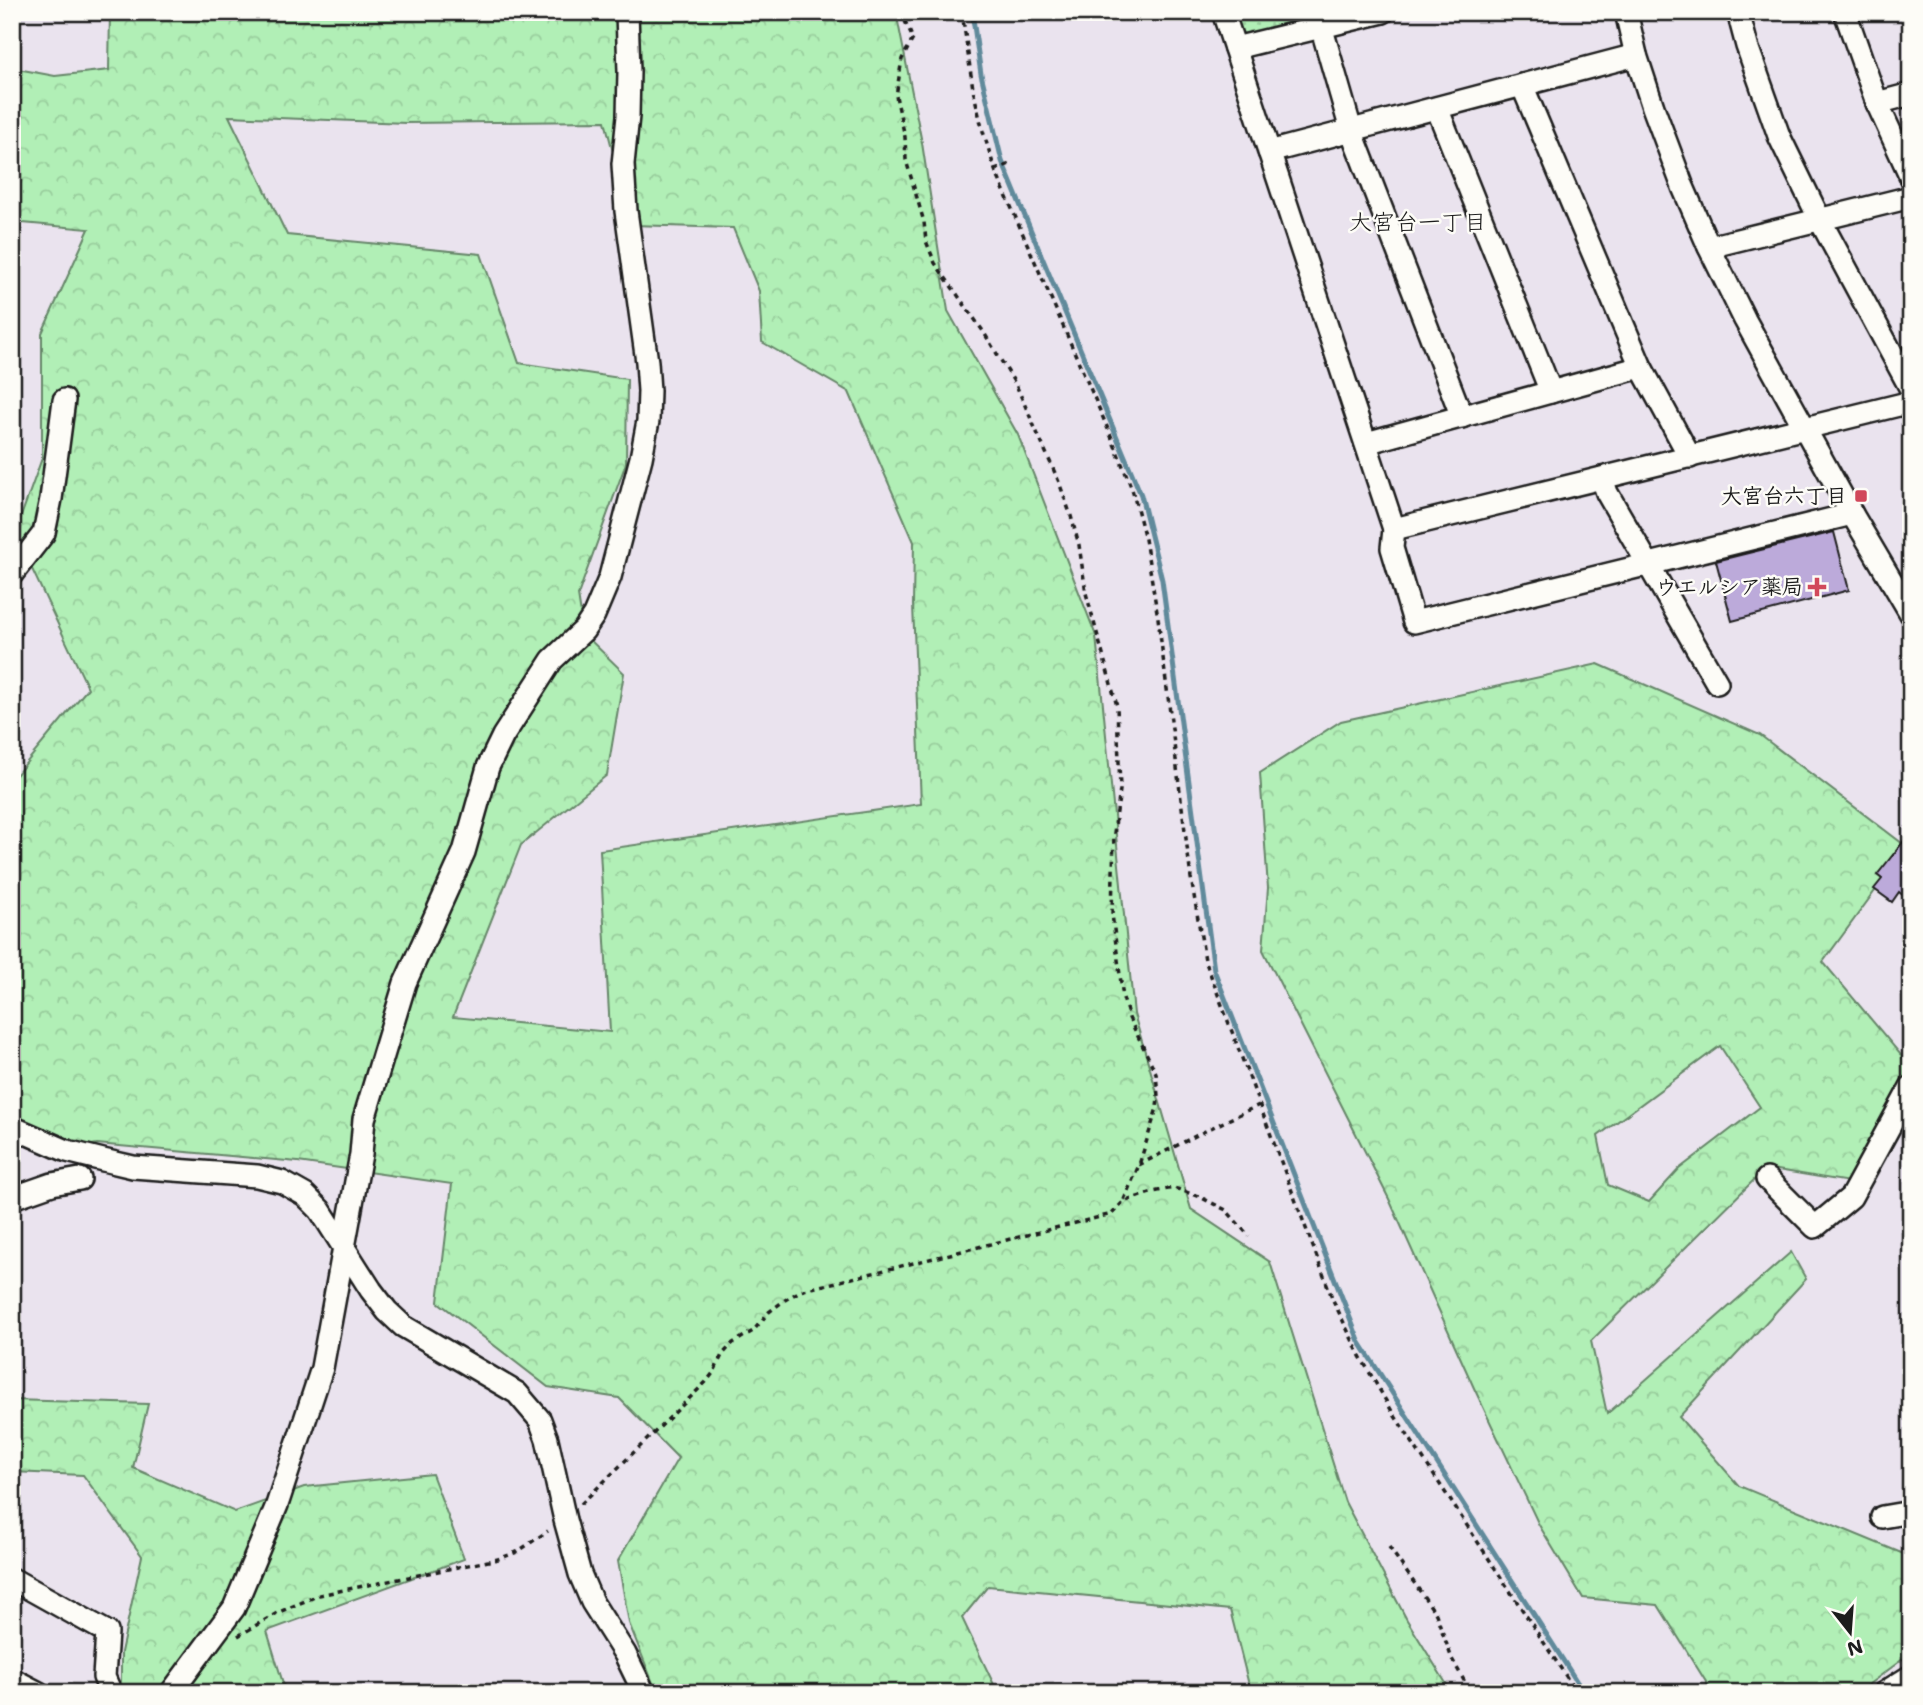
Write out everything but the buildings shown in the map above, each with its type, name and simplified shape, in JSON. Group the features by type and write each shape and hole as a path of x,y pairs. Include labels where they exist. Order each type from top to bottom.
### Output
{"street":[{"path":"171,1693 233,1608 277,1505 322,1368 345,1250 364,1119 405,983 464,852 488,767 503,736 552,660 584,629 602,598 610,577 641,458 648,421 649,391 626,211 623,164 628,116 627,12"},
{"path":"1223,12 1394,529 1392,548 1414,622 1852,514"},
{"path":"1235,48 1319,20 1383,12"},
{"path":"1626,12 1636,55 1653,107 1709,247 1745,320 1852,514 1911,614"},
{"path":"1738,12 1747,46 1779,136 1820,220 1911,389"},
{"path":"1845,12 1877,103 1911,177"},
{"path":"1319,20 1351,130 1462,417"},
{"path":"1269,152 1636,55"},
{"path":"1522,85 1641,367 1690,457"},
{"path":"1877,103 1911,94"},
{"path":"1437,107 1551,392"},
{"path":"1709,247 1911,197"},
{"path":"1366,443 1641,367"},
{"path":"12,574 44,533 64,400"},
{"path":"1394,529 1911,402"},
{"path":"1602,478 1607,493 1647,565 1717,683"},
{"path":"1767,1179 1815,1227 1851,1197 1911,1087"},
{"path":"12,1127 67,1151 113,1163 133,1167 257,1176 282,1182 305,1195 320,1210 387,1311 403,1326 517,1392 540,1420 580,1574 592,1602 625,1654 644,1693"},
{"path":"12,1198 51,1184 80,1179"},
{"path":"1882,1517 1911,1512"},
{"path":"12,1578 107,1632 104,1677 111,1693"},
{"path":"1884,1693 1911,1676"},
{"path":"12,1679 39,1693"}],"path":[{"path":"231,1640 277,1613 319,1595 498,1559 517,1552 565,1520 706,1382 722,1355 733,1343 752,1331 769,1312 785,1300 800,1292 1112,1214 1123,1202 1139,1165 1157,1108 1158,1086 1156,1073 1129,1018 1123,998 1111,914 1120,790 1117,706 1086,593 1079,545 1059,482 1016,385 964,302 935,263 926,241 924,222 906,160 905,137 896,96 902,59 913,38 901,12"},
{"path":"962,12 973,89 995,170 1111,436 1132,489 1145,539 1158,618 1191,878 1205,960 1333,1300 1360,1356 1393,1413 1577,1693"},
{"path":"995,170 1012,163"},
{"path":"1139,1165 1259,1105"},
{"path":"1123,1202 1174,1188 1226,1210 1249,1236"},
{"path":"1389,1547 1436,1614 1452,1659 1471,1693"}],"green space":[{"path":"110,12 896,12 922,143 948,311 1018,435 1096,636 1134,1014 1191,1209 1270,1262 1345,1502 1407,1620 1452,1693 1251,1693 1230,1610 988,1586 962,1618 998,1693 657,1693 629,1623 618,1561 678,1458 619,1398 548,1387 438,1302 452,1184 298,1162 97,1144 47,1154 12,1129 12,780 88,688 15,533 42,458 42,333 89,229 12,222 12,68 55,76 109,70","holes":["229,116 406,123 605,121 632,225 733,228 759,291 762,342 849,392 914,542 913,605 921,804 600,850 610,1032 453,1017 521,845 607,775 624,673 584,634 578,595 626,463 627,379 519,363 481,254 287,235"]},
{"path":"1228,12 1314,12 1311,20 1250,37 1234,29"},
{"path":"1598,664 1760,735 1907,847 1823,962 1911,1067 1911,1074 1855,1183 1766,1168 1591,1341 1607,1414 1791,1252 1806,1279 1679,1417 1739,1486 1911,1557 1911,1653 1857,1693 1713,1693 1658,1605 1583,1598 1539,1525 1389,1199 1263,950 1268,888 1260,773 1341,721","holes":["1720,1046 1760,1107 1679,1169 1649,1202 1608,1185 1598,1136"]},
{"path":"12,1400 148,1404 133,1468 235,1512 304,1487 432,1474 464,1559 267,1631 286,1693 121,1693 121,1652 142,1556 83,1475 12,1472"}],"waterway":[{"path":"972,12 981,74 1002,161 1141,495 1162,580 1214,970 1359,1341 1584,1693"}],"place":[{"name":"大宮台六丁目","path":"1861,496"},
{"name":"ウエルシア薬局","path":"1817,587"}],"district":[{"name":"大宮台一丁目","path":"1418,222"}]}
